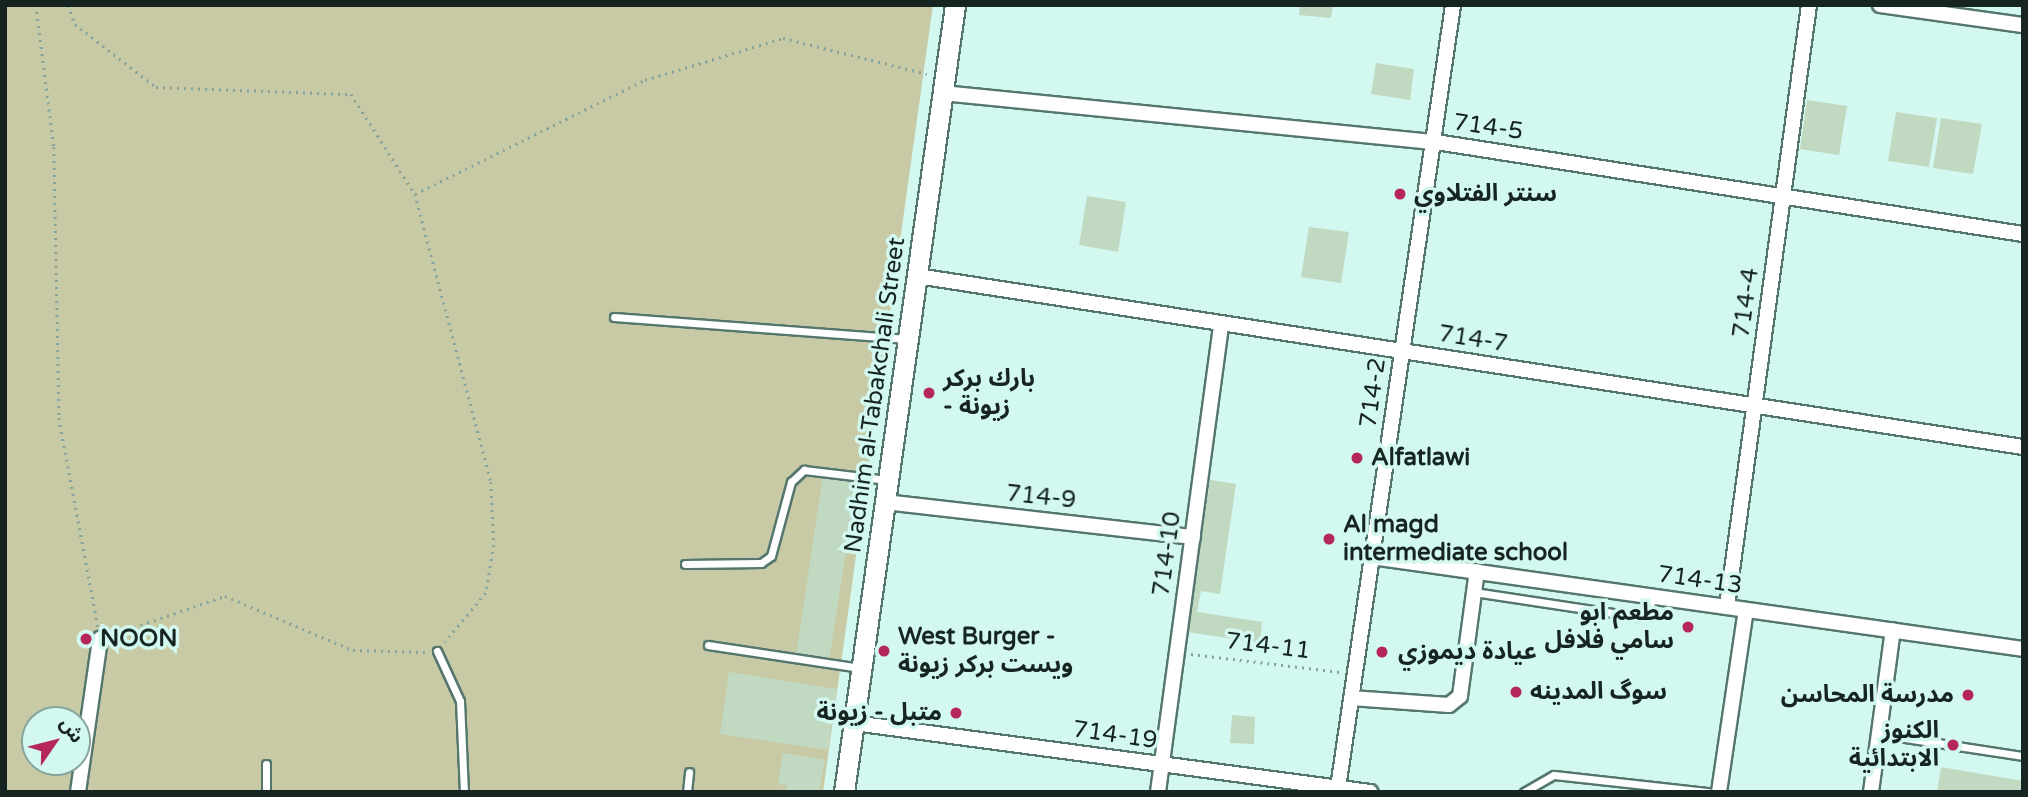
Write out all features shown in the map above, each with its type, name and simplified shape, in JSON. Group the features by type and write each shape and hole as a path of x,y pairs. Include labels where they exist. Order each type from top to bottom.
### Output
{"main road":[{"name":"Nadhim al-Tabakchali Street","path":"844,792 955,5"}],"street":[{"name":"714-2","path":"1338,788 1402,351 1436,142 1453,5"},
{"name":"714-4","path":"1727,607 1809,5"},
{"path":"1880,5 2023,25"},
{"name":"714-5","path":"943,86 1436,142 1785,193 2023,234"},
{"name":"714-7","path":"917,276 2023,447"},
{"name":"714-10","path":"1158,792 1221,323"},
{"name":"714-9","path":"885,502 1192,537"},
{"name":"714-13","path":"1372,557 2023,649"},
{"path":"1351,698 1455,701 1477,571"},
{"path":"1718,792 1745,610"},
{"path":"1871,792 1893,630"},
{"path":"78,792 100,639"},
{"name":"714-19","path":"854,723 1370,792"}],"lane":[{"path":"614,317 908,339"},
{"path":"685,565 761,564 771,556 791,482 804,471 888,480"},
{"path":"1474,592 1639,617 1656,597"},
{"path":"708,645 861,668"},
{"path":"437,652 460,701 464,792"},
{"path":"1879,734 2023,757"},
{"path":"266,764 266,792"},
{"path":"687,792 689,772"},
{"path":"1524,792 1554,775 1709,792"}],"path":[{"path":"36,5 54,147 59,418 100,639 225,596 353,650 437,652 486,593 492,507 491,482 415,194 351,94 156,88 75,24 68,5"},
{"path":"415,194 645,80 783,38 943,86"},
{"name":"714-11","path":"1177,652 1355,674"}],"green space":[{"path":"5,5 933,5 823,792 5,792"}],"building":[{"path":"1300,5 1333,5 1331,18 1299,15"},
{"path":"1376,63 1414,69 1410,100 1371,94"},
{"path":"1807,100 1847,106 1839,155 1800,149"},
{"path":"1896,112 1937,118 1929,167 1888,161"},
{"path":"1941,118 1982,124 1973,174 1933,168"},
{"path":"1087,196 1126,202 1118,252 1079,245"},
{"path":"1309,227 1349,232 1341,283 1301,277"},
{"path":"823,475 857,479 829,661 796,656"},
{"path":"1210,480 1236,484 1220,594 1201,591 1197,612 1262,622 1260,643 1188,632"},
{"path":"729,672 837,689 828,750 720,734"},
{"path":"1232,715 1255,717 1254,744 1230,743"},
{"path":"783,753 825,760 819,792 785,792 787,785 778,784"},
{"path":"1941,767 2023,781 2023,792 1937,792"}],"place":[{"name":"سنتر الفتلاوي","path":"1400,194"},
{"name":"بارك بركر - زيونة","path":"929,393"},
{"name":"Alfatlawi","path":"1357,458"},
{"name":"Al magd intermediate school","path":"1329,539"},
{"name":"مطعم ابو سامي فلافل","path":"1688,627"},
{"name":"NOON","path":"86,639"},
{"name":"West Burger - ويست بركر زيونة","path":"884,651"},
{"name":"عيادة ديموزي","path":"1382,652"},
{"name":"سوگ المدينه","path":"1516,692"},
{"name":"مدرسة المحاسن","path":"1968,695"},
{"name":"متبل - زيونة","path":"956,713"},
{"name":"الكنوز الابتدائية","path":"1953,745"}]}
